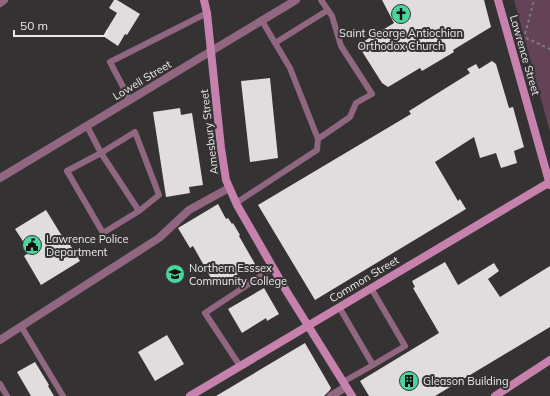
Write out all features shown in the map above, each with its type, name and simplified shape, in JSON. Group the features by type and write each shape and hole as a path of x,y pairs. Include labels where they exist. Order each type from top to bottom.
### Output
{"main road":[{"name":"Amesbury Street","path":"204,0 207,13 221,148 226,180 236,203 273,268 352,396"},
{"name":"Lawrence Street","path":"498,0 550,183"},
{"name":"Common Street","path":"190,396 339,306 550,183"},
{"path":"495,396 550,360"}],"street":[{"path":"0,3 4,0"},
{"name":"Lowell Street","path":"0,178 296,0"},
{"path":"0,340 159,238 189,210 230,188"},
{"path":"331,396 345,385"}],"lane":[{"path":"318,139 350,117 356,103 372,94 341,46 332,16 322,0"},
{"path":"275,43 328,10"},
{"path":"130,100 110,62 207,13"},
{"path":"236,203 317,150 318,139 290,68 262,21"},
{"path":"87,126 101,153 139,211"},
{"path":"135,132 159,195 139,211 103,233 67,171 101,153 135,132"},
{"path":"240,366 206,313 273,268"},
{"path":"345,385 373,365 405,346 371,288"},
{"path":"339,306 373,365"},
{"path":"22,326 63,396"},
{"path":"0,384 7,396"}],"path":[{"path":"525,34 534,0"},
{"path":"526,38 550,49"}],"shaded area":[{"path":"514,0 550,0 550,132"}],"building":[{"path":"114,0 117,0 140,14 118,46 103,36 117,13 109,8"},
{"path":"382,0 484,0 491,27 422,71 420,68 388,87 382,83 358,45 394,23"},
{"path":"492,61 496,64 509,108 513,107 524,147 514,151 517,163 501,168 496,153 480,158 474,137 435,162 458,201 460,199 466,209 315,300 258,205 411,114 409,111 470,73 467,69 476,64 479,69"},
{"path":"270,78 278,158 250,162 241,81"},
{"path":"180,108 181,115 192,113 203,185 189,187 190,193 166,197 153,112"},
{"path":"218,204 226,219 228,218 232,224 233,223 255,264 216,287 193,246 190,248 178,228"},
{"path":"46,210 65,241 67,240 80,261 41,285 24,256 30,252 15,229"},
{"path":"445,262 458,285 494,263 499,271 488,279 500,297 550,266 550,327 435,396 369,396 360,381 439,333 413,288 415,287 412,281"},
{"path":"264,288 279,314 267,321 266,318 242,333 228,309"},
{"path":"167,335 184,364 155,381 138,352"},
{"path":"305,343 331,388 324,396 216,396"},
{"path":"35,362 54,396 31,396 17,372"}],"place":[{"name":"Saint George Antiochian Orthodox Church","path":"401,14"},
{"name":"Lawrence Police Department","path":"32,245"},
{"name":"Northern Esssex Community College","path":"175,274"},
{"name":"Gleason Building","path":"409,381"}]}
